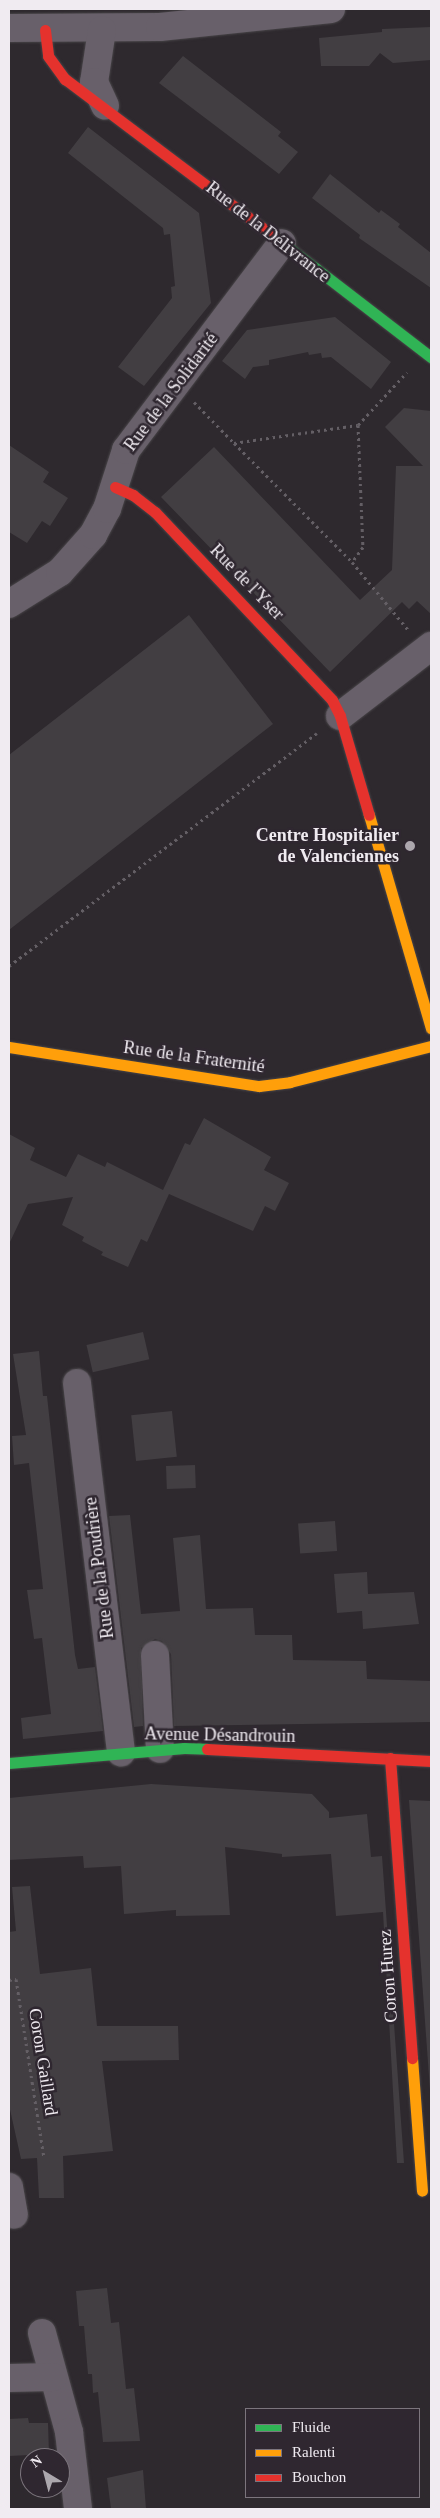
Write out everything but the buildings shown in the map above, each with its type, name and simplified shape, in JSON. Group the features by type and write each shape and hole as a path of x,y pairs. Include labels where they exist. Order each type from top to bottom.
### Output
{"street":[{"path":"9,28 102,30 230,21 331,9"},
{"name":"Rue de la Délivrance","path":"45,30 48,56 58,71 428,355"},
{"name":"Rue de la Délivrance","path":"102,30 94,74 95,88 105,106"},
{"name":"Rue de la Solidarité","path":"9,604 71,563 101,522 115,487 126,450 282,243"},
{"name":"Rue de l'Yser","path":"115,487 133,495 155,512 324,689 340,716 431,1028"},
{"path":"340,716 428,648"},
{"name":"Rue de la Fraternité","path":"9,1047 260,1086 290,1082 431,1046"},
{"name":"Rue de la Poudrière","path":"77,1383 121,1752"},
{"path":"155,1655 160,1749"},
{"name":"Avenue Désandrouin","path":"9,1763 160,1749 216,1749 431,1761"},
{"name":"Coron Hurez","path":"390,1758 422,2190"},
{"path":"9,2187 14,2215"},
{"path":"42,2333 71,2446 78,2509"},
{"path":"9,2378 53,2377"}],"path":[{"path":"234,443 358,425 428,355"},
{"path":"176,384 352,562 428,648"},
{"path":"352,562 362,547 358,425"},
{"path":"9,966 340,716"},
{"name":"Coron Gaillard","path":"9,1980 16,1980 44,2156"}],"traffic: fast":[{"path":"275,237 431,357"},
{"path":"9,1763 184,1748 207,1749"}],"traffic: slow":[{"path":"369,815 431,1028"},
{"path":"9,1047 259,1086 290,1082 431,1046"},
{"path":"412,2058 422,2191"}],"traffic: jam":[{"path":"45,30 48,56 65,79 275,237"},
{"path":"115,487 133,495 155,512 332,700 340,716 369,815"},
{"path":"207,1749 431,1761"},
{"path":"390,1758 412,2058"}],"place":[{"name":"Centre Hospitalier de Valenciennes","path":"410,846"}]}
